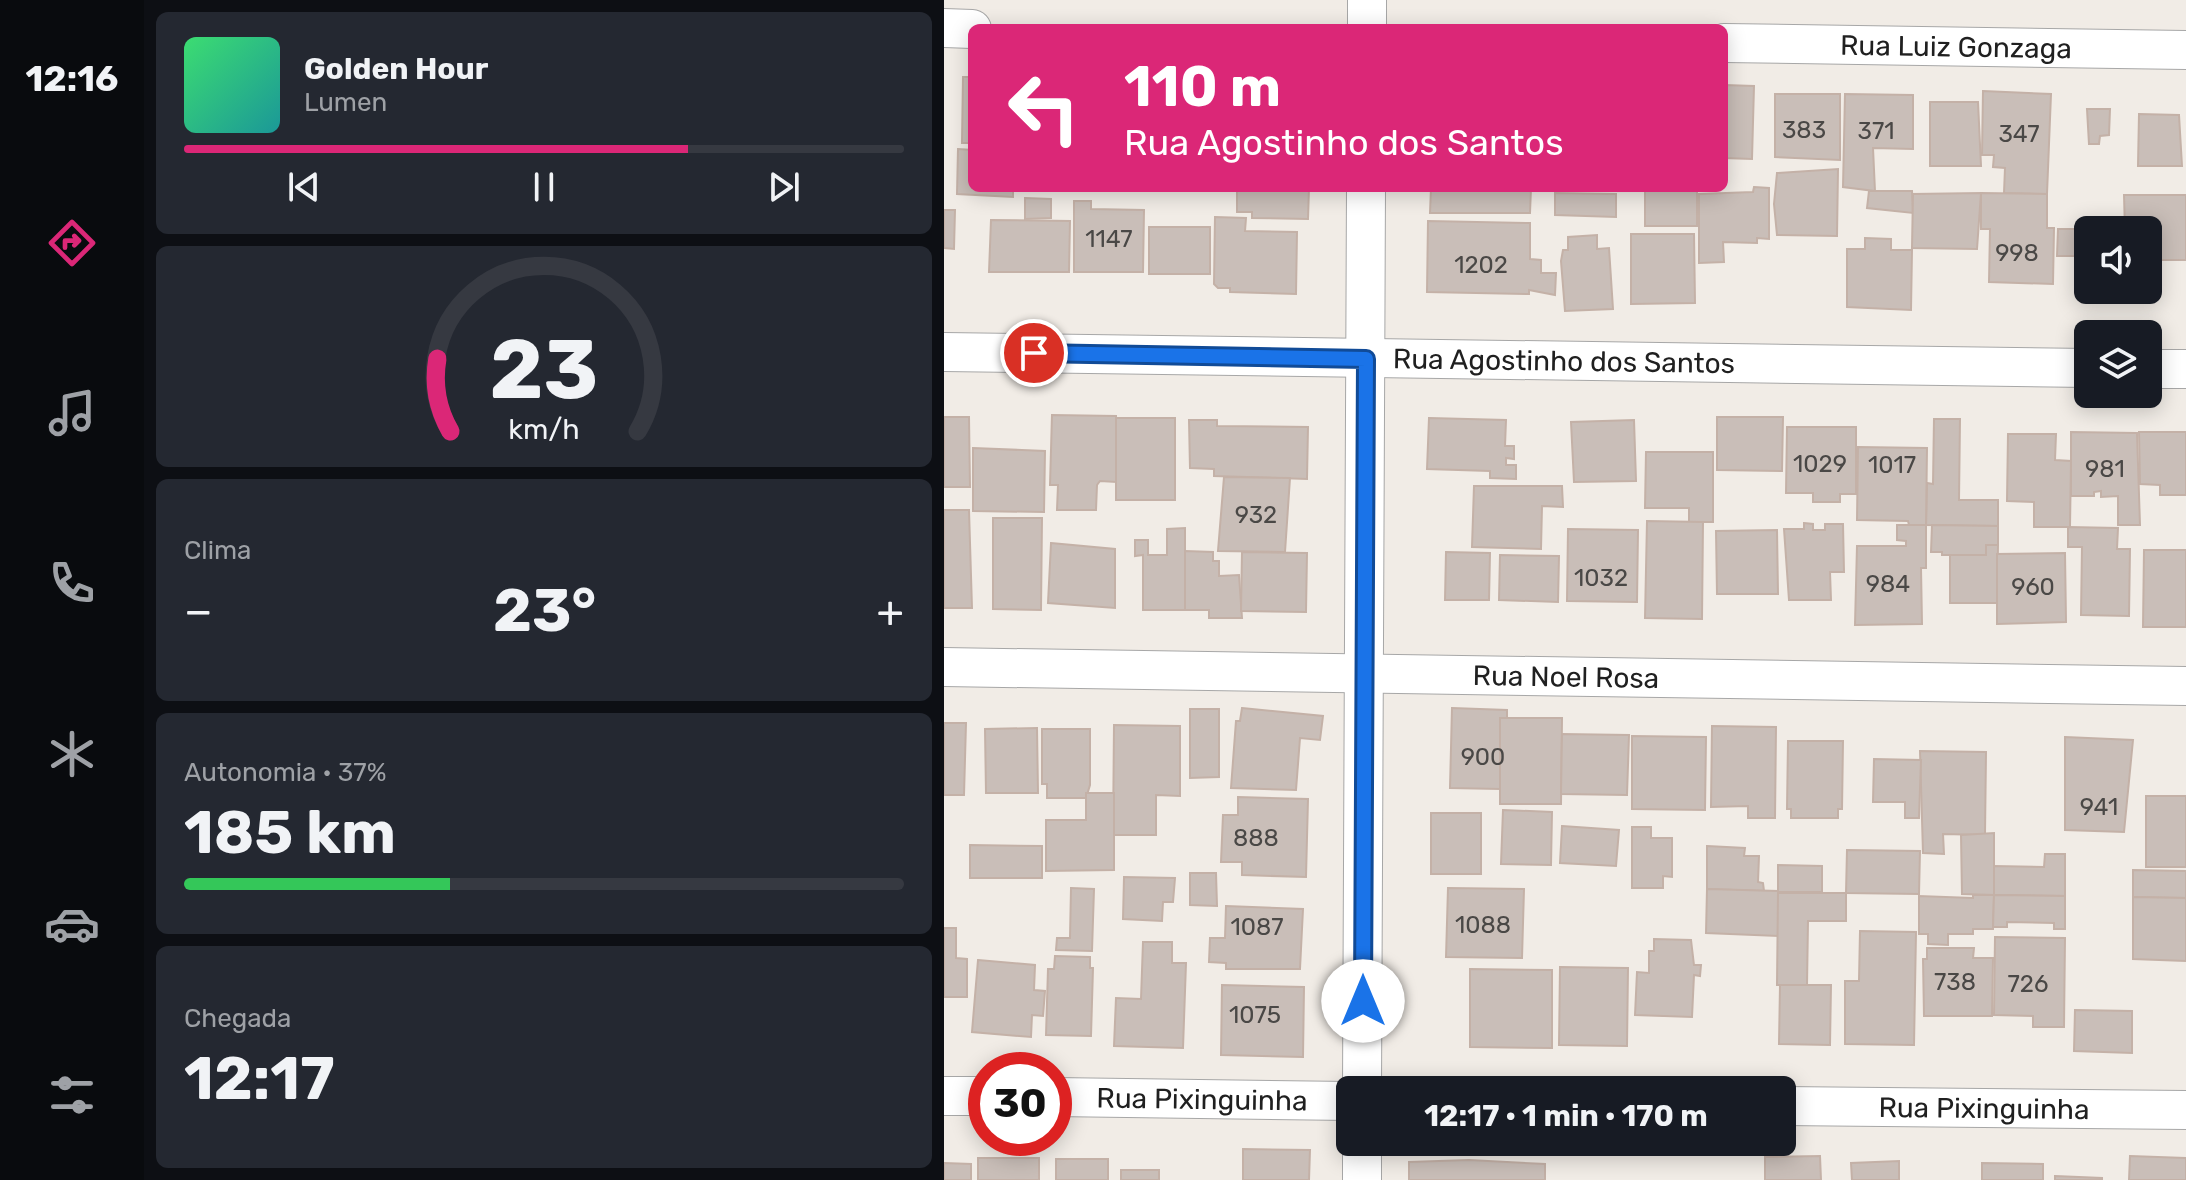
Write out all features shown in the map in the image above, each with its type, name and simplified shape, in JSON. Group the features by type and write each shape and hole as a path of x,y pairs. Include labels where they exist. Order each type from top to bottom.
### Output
{"street":[{"path":"1367,0 1367,24"},
{"path":"944,28 968,29"},
{"name":"Rua Luiz Gonzaga","path":"1728,43 2186,50"},
{"path":"1362,1076 1366,192"},
{"name":"Rua Agostinho dos Santos","path":"944,352 2074,368"},
{"path":"2162,369 2186,369"},
{"name":"Rua Noel Rosa","path":"944,667 2186,686"},
{"path":"944,1096 968,1096"},
{"name":"Rua Pixinguinha","path":"1072,1097 1336,1101"},
{"name":"Rua Pixinguinha","path":"1796,1106 2186,1110"},
{"path":"1362,1156 1362,1180"}],"building":[{"path":"963,77 968,77 968,143 962,143"},
{"path":"1728,85 1754,86 1752,159 1728,158"},
{"path":"1983,91 2051,94 2047,194 2004,193 2005,168 1993,167 1994,155 1982,155"},
{"path":"1775,94 1840,94 1840,160 1775,157"},
{"path":"1845,94 1913,95 1913,149 1873,148 1875,191 1843,187"},
{"path":"1930,102 1978,102 1981,166 1930,166"},
{"path":"2087,109 2110,109 2109,135 2100,136 2099,144 2089,144"},
{"path":"2139,114 2179,115 2182,166 2138,166"},
{"path":"958,149 968,150 968,192 1013,192 1013,197 957,194"},
{"path":"1838,169 1837,236 1777,235 1774,204 1777,173"},
{"path":"1754,187 1769,188 1769,239 1757,238 1757,243 1723,242 1724,262 1699,263 1699,194 1753,192"},
{"path":"1869,191 1912,191 1913,213 1867,208"},
{"path":"1237,192 1309,192 1308,219 1252,218 1252,212 1237,212"},
{"path":"1431,192 1531,192 1530,213 1430,213"},
{"path":"1645,192 1697,192 1697,226 1645,226"},
{"path":"1555,193 1616,194 1616,217 1555,215"},
{"path":"1981,193 2047,194 2047,228 2054,228 2053,284 1989,282 1990,229 1981,229"},
{"path":"1981,193 1977,249 1912,248 1913,194"},
{"path":"2124,195 2186,195 2186,260 2162,260 2162,216 2125,216"},
{"path":"1025,198 1051,199 1051,218 1025,219"},
{"path":"1074,201 1091,201 1091,209 1144,210 1143,272 1074,272"},
{"path":"944,210 955,210 954,249 944,248"},
{"path":"1215,217 1246,218 1245,231 1297,232 1296,294 1230,292 1230,288 1218,288 1214,284"},
{"path":"991,220 1070,221 1069,272 989,272"},
{"path":"1428,221 1530,223 1530,259 1541,260 1541,273 1556,273 1555,295 1529,290 1529,294 1427,292"},
{"path":"1149,227 1210,227 1210,274 1149,274"},
{"path":"2058,229 2074,229 2074,256 2057,256"},
{"path":"1631,234 1694,234 1695,303 1631,304"},
{"path":"1597,235 1597,249 1609,248 1613,309 1565,311 1561,261 1563,250 1568,250 1568,237"},
{"path":"1865,238 1891,239 1891,250 1912,250 1911,310 1847,307 1847,249 1865,249"},
{"path":"1052,415 1116,416 1116,482 1100,481 1097,485 1096,510 1057,510 1058,485 1050,485"},
{"path":"944,417 969,417 970,487 944,487"},
{"path":"1717,417 1783,417 1782,471 1717,470"},
{"path":"1116,418 1175,418 1175,500 1116,500"},
{"path":"1429,418 1506,420 1505,446 1514,446 1514,459 1506,458 1506,465 1516,465 1516,479 1490,478 1490,471 1427,469"},
{"path":"1934,419 1960,419 1959,500 1998,500 1998,526 1926,525 1927,483 1933,484"},
{"path":"1189,420 1217,420 1217,426 1308,427 1307,479 1214,476 1214,469 1190,468"},
{"path":"1634,420 1636,481 1574,482 1571,422"},
{"path":"1787,427 1856,427 1856,494 1840,494 1840,502 1813,502 1813,493 1786,493"},
{"path":"2071,432 2137,433 2140,525 2118,525 2118,496 2101,497 2101,491 2094,492 2094,496 2071,496"},
{"path":"2139,432 2186,432 2186,495 2160,495 2160,485 2140,484"},
{"path":"2008,434 2056,434 2055,460 2071,461 2070,527 2034,527 2034,502 2007,501"},
{"path":"1858,447 1927,448 1926,525 1909,525 1908,521 1857,520"},
{"path":"973,448 1045,451 1044,512 973,511"},
{"path":"1646,452 1713,452 1713,522 1689,522 1689,508 1645,508"},
{"path":"1224,477 1290,478 1285,552 1218,551"},
{"path":"1474,486 1562,486 1563,507 1542,506 1541,549 1472,547"},
{"path":"944,510 969,510 972,608 944,608"},
{"path":"993,518 1042,518 1041,610 993,609"},
{"path":"1647,521 1703,522 1702,619 1645,618"},
{"path":"1804,523 1813,524 1813,530 1825,530 1825,524 1843,524 1844,572 1830,572 1831,600 1789,600 1784,529 1804,529"},
{"path":"1897,525 1926,525 1926,568 1921,568 1922,624 1855,625 1857,546 1906,546 1906,541 1897,540"},
{"path":"1932,525 1998,526 1998,545 1986,545 1986,555 1931,552"},
{"path":"2068,527 2118,528 2117,549 2130,549 2129,616 2081,615 2082,547 2068,547"},
{"path":"1185,528 1185,610 1143,610 1143,555 1135,556 1135,540 1148,540 1148,555 1167,555 1167,529"},
{"path":"1568,529 1638,530 1637,602 1567,601"},
{"path":"1777,530 1778,594 1717,594 1716,531"},
{"path":"1051,543 1115,549 1115,608 1048,603"},
{"path":"1986,545 1998,545 1997,603 1950,603 1950,555 1986,555"},
{"path":"2144,550 2186,550 2186,627 2143,627"},
{"path":"1185,551 1213,552 1213,561 1219,561 1219,576 1239,575 1242,618 1209,618 1209,610 1185,610"},
{"path":"1242,552 1307,553 1306,612 1241,611"},
{"path":"1446,552 1490,553 1489,600 1445,600"},
{"path":"2065,553 2066,622 1997,624 1997,554"},
{"path":"1500,555 1559,556 1558,602 1499,600"},
{"path":"1242,708 1323,716 1320,740 1300,738 1296,790 1231,788 1236,721 1240,721"},
{"path":"1452,708 1507,710 1507,718 1500,718 1500,789 1450,788"},
{"path":"1190,709 1219,709 1219,777 1190,778"},
{"path":"1500,718 1562,718 1561,804 1500,804"},
{"path":"944,723 966,723 964,795 944,795"},
{"path":"1114,725 1180,726 1180,796 1156,795 1156,835 1113,835"},
{"path":"1712,726 1776,727 1775,818 1748,818 1748,806 1711,807"},
{"path":"1037,728 1038,793 986,793 985,729"},
{"path":"1042,729 1090,729 1090,785 1086,798 1047,798 1047,784 1042,784"},
{"path":"1562,734 1629,735 1627,795 1561,794"},
{"path":"1632,736 1706,737 1705,810 1632,809"},
{"path":"2065,737 2133,740 2124,832 2065,830"},
{"path":"1788,741 1843,741 1842,809 1838,809 1838,818 1791,818 1791,809 1787,809"},
{"path":"1920,751 1986,752 1985,835 1943,834 1944,854 1923,853"},
{"path":"1874,759 1921,760 1919,818 1905,818 1905,802 1873,802"},
{"path":"1086,793 1114,793 1114,870 1046,871 1046,820 1086,820"},
{"path":"2146,796 2186,796 2186,867 2146,867"},
{"path":"1238,797 1308,799 1306,877 1242,875 1242,862 1221,862 1223,815 1238,815"},
{"path":"1503,810 1552,812 1551,865 1501,864"},
{"path":"1431,813 1481,813 1481,874 1431,874"},
{"path":"1562,826 1619,830 1616,866 1560,863"},
{"path":"1632,827 1651,827 1651,838 1672,838 1672,877 1663,876 1663,888 1632,888"},
{"path":"1994,833 1994,895 1962,894 1961,835"},
{"path":"970,845 1042,846 1042,878 970,878"},
{"path":"1707,846 1745,848 1744,856 1759,856 1758,882 1763,883 1764,891 1707,889"},
{"path":"1847,850 1920,851 1919,894 1846,893"},
{"path":"2045,854 2065,854 2065,896 1994,895 1994,866 2044,867"},
{"path":"1778,865 1822,866 1822,892 1778,892"},
{"path":"2133,870 2186,871 2186,898 2133,897"},
{"path":"1190,873 1216,873 1217,906 1190,905"},
{"path":"1124,877 1175,878 1173,902 1163,902 1162,921 1123,919"},
{"path":"1071,888 1094,889 1092,951 1056,950 1057,938 1070,938"},
{"path":"1448,888 1524,889 1522,958 1446,957"},
{"path":"1707,889 1778,891 1778,936 1706,933"},
{"path":"1778,893 1846,893 1846,921 1808,921 1807,985 1777,985"},
{"path":"1973,895 1994,895 1993,929 1973,929 1973,934 1948,934 1948,945 1928,944 1928,934 1919,934 1919,896 1973,898"},
{"path":"1994,895 2065,896 2065,929 2054,929 2054,923 2007,922 2007,927 1993,927"},
{"path":"2133,897 2186,898 2186,961 2133,959"},
{"path":"1226,906 1303,909 1300,969 1226,969 1226,963 1209,962 1210,938 1225,938"},
{"path":"944,928 956,928 956,958 967,959 967,997 944,997"},
{"path":"1860,931 1916,932 1914,1045 1845,1044 1845,981 1859,981"},
{"path":"1995,937 2065,938 2064,1027 2033,1027 2033,1016 1994,1015"},
{"path":"1654,939 1691,940 1694,965 1701,965 1700,976 1694,975 1692,1017 1635,1015 1637,972 1649,973 1649,951 1654,951"},
{"path":"1143,942 1172,942 1172,963 1186,963 1183,1048 1114,1046 1116,998 1141,999"},
{"path":"1927,948 1974,948 1973,958 1993,958 1992,1016 1924,1016 1923,959 1927,959"},
{"path":"1055,956 1090,957 1090,968 1093,968 1091,1036 1046,1035 1048,969 1054,969"},
{"path":"978,960 1035,965 1034,990 1045,991 1043,1016 1032,1015 1031,1037 972,1032"},
{"path":"1560,967 1628,968 1627,1046 1559,1045"},
{"path":"1470,969 1552,970 1552,1048 1470,1047"},
{"path":"1222,985 1304,987 1303,1057 1221,1055"},
{"path":"1780,985 1831,985 1830,1045 1779,1044"},
{"path":"2075,1010 2132,1011 2132,1053 2074,1051"},
{"path":"1243,1149 1310,1150 1309,1180 1243,1180"},
{"path":"1820,1156 1821,1180 1765,1180 1765,1157"},
{"path":"2130,1156 2186,1158 2186,1180 2129,1180"},
{"path":"978,1158 1039,1158 1039,1180 978,1180"},
{"path":"1056,1159 1108,1159 1108,1180 1056,1180"},
{"path":"1469,1160 1545,1164 1545,1180 1409,1180 1409,1162"},
{"path":"1899,1161 1899,1180 1852,1180 1851,1163"},
{"path":"944,1163 971,1164 971,1180 944,1180"},
{"path":"1982,1163 2043,1164 2043,1180 1982,1180"},
{"path":"1121,1170 1159,1170 1159,1180 1121,1180"},
{"path":"2055,1176 2102,1178 2102,1180 2055,1180"}],"route":[{"path":"1034,353 1366,359 1363,1001"}]}
